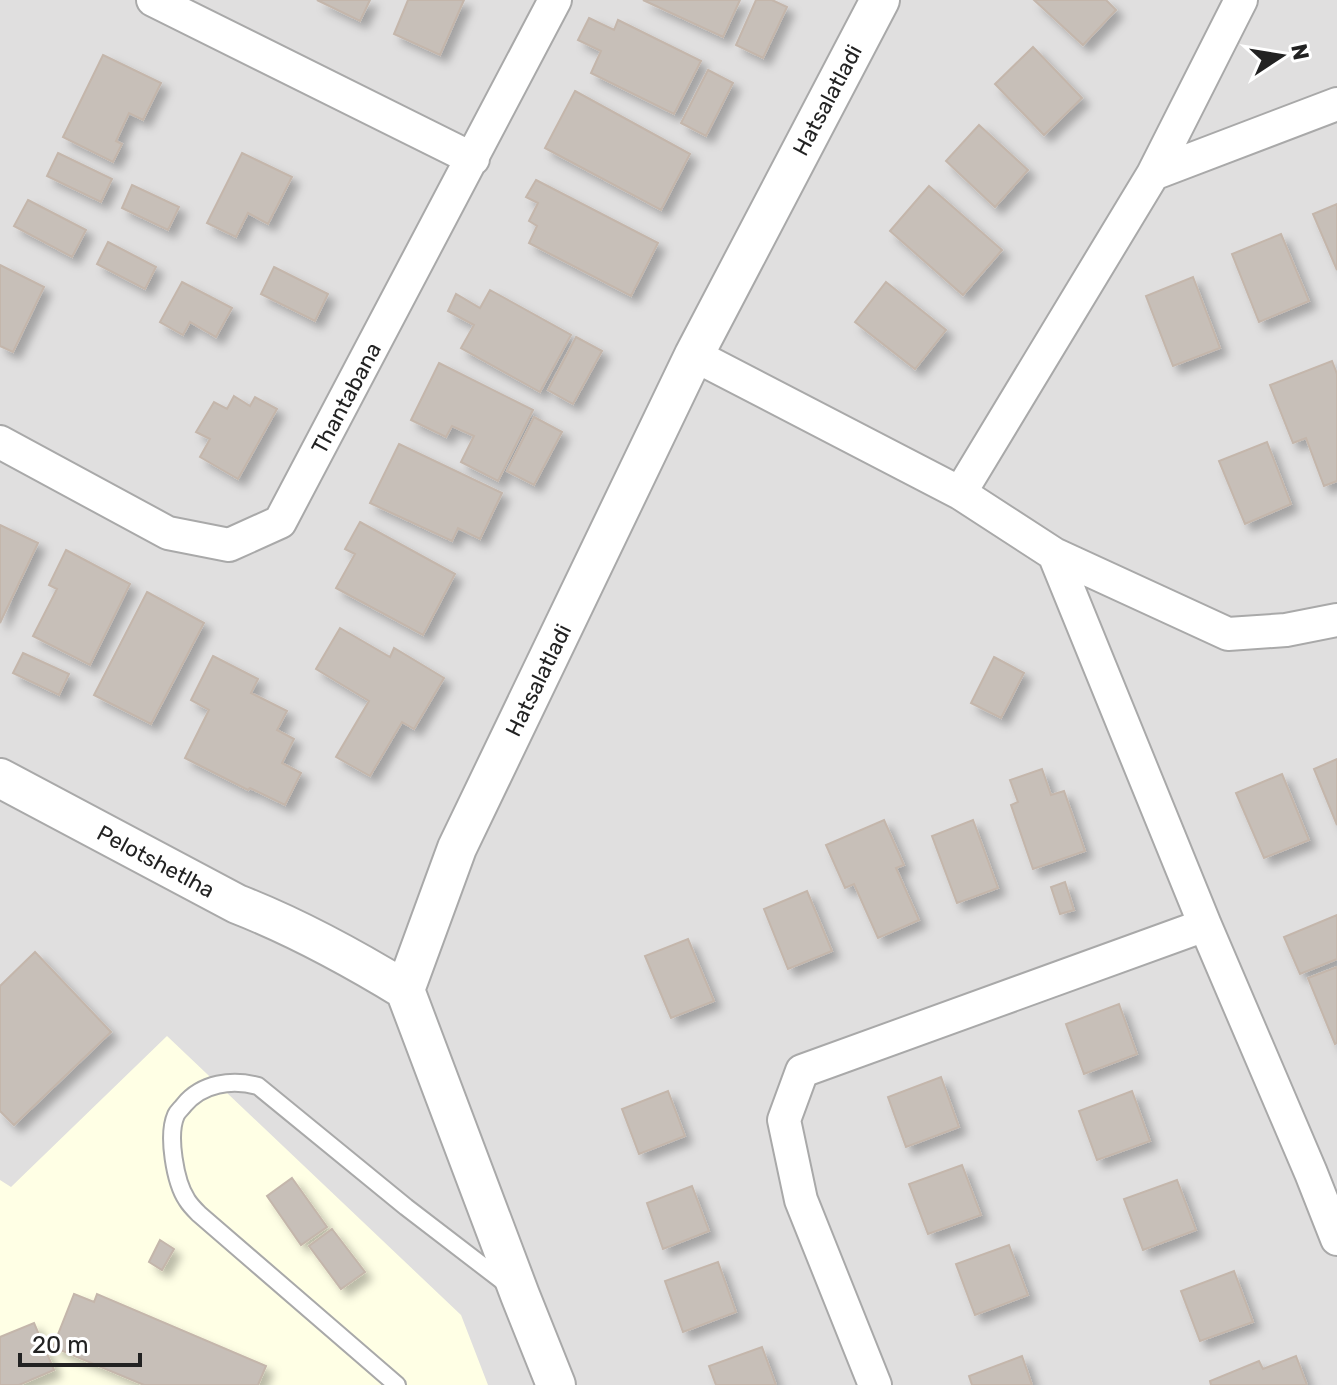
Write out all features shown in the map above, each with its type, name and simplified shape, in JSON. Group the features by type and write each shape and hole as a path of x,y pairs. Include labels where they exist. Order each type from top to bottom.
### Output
{"street":[{"path":"153,0 473,159"},
{"name":"Thantabana","path":"0,442 168,533 229,545 280,522 555,0"},
{"name":"Hatsalatladi","path":"405,990 457,848 694,355 880,0"},
{"path":"960,493 1153,174 1241,0"},
{"path":"1153,174 1337,104"},
{"path":"694,355 960,493 1054,554 1228,634 1286,630 1337,620"},
{"path":"1054,554 1205,925 1324,1167 1337,1239"},
{"name":"Pelotshetlha","path":"0,778 237,904 314,938 405,990"},
{"path":"875,1385 801,1200 784,1120 802,1071 1205,925"},
{"path":"405,990 556,1385"}],"lane":[{"path":"397,1385 186,1200 177,1176 171,1142 176,1115 189,1098 204,1089 228,1083 243,1082 258,1086 520,1295"}],"shaded area":[{"path":"0,0 1337,0 1337,1385 0,1385"},
{"path":"167,1036 461,1315 488,1385 0,1385 0,1180 11,1187"}],"building":[{"path":"317,0 370,0 360,21"},
{"path":"408,0 464,0 440,55 394,34"},
{"path":"643,0 740,0 723,37"},
{"path":"756,0 772,0 787,7 763,58 736,45"},
{"path":"1034,0 1106,0 1116,10 1083,45"},
{"path":"589,18 614,30 618,20 701,61 674,114 591,73 601,51 578,40"},
{"path":"1033,47 1082,98 1044,135 995,84"},
{"path":"103,55 161,83 143,120 129,113 116,141 122,144 113,162 63,137"},
{"path":"708,70 733,83 706,136 681,123"},
{"path":"575,91 690,154 661,210 545,148"},
{"path":"979,125 1028,170 995,207 946,161"},
{"path":"58,153 112,179 101,202 47,176"},
{"path":"242,153 292,177 268,224 248,213 236,237 207,223"},
{"path":"536,180 658,243 631,296 529,243 537,226 529,221 538,203 526,197"},
{"path":"132,185 179,207 168,230 122,208"},
{"path":"929,186 1002,250 963,295 890,231"},
{"path":"28,200 86,230 72,257 14,226"},
{"path":"1337,204 1337,270 1313,214"},
{"path":"1281,234 1309,301 1259,322 1232,254"},
{"path":"108,242 156,267 145,289 97,264"},
{"path":"0,265 44,287 13,352 0,346"},
{"path":"274,267 328,294 315,321 261,294"},
{"path":"1193,277 1220,348 1173,366 1146,296"},
{"path":"182,282 232,308 216,337 190,322 183,335 160,322"},
{"path":"886,282 946,330 915,369 855,322"},
{"path":"490,290 571,335 540,392 461,348 474,325 448,311 456,294 480,308"},
{"path":"576,337 602,351 573,404 548,390"},
{"path":"1332,361 1337,374 1337,481 1324,486 1306,438 1293,443 1270,385"},
{"path":"439,363 533,410 498,481 461,462 474,436 452,426 446,437 411,420"},
{"path":"234,396 250,406 255,397 277,409 238,479 200,457 210,439 196,432 214,402 227,409"},
{"path":"534,417 562,432 534,485 507,471"},
{"path":"1267,442 1291,504 1245,524 1219,461"},
{"path":"399,444 502,493 480,539 458,528 452,541 370,503"},
{"path":"360,522 455,574 423,635 336,588 355,554 345,549"},
{"path":"0,525 38,543 0,623"},
{"path":"66,550 130,584 90,665 33,636 57,589 49,585"},
{"path":"147,592 204,623 151,724 94,695"},
{"path":"340,628 390,657 394,648 444,678 414,729 402,722 370,776 336,757 369,701 316,669"},
{"path":"23,653 69,674 59,695 13,673"},
{"path":"213,656 258,679 251,693 287,711 277,730 294,739 282,763 301,773 285,805 185,758 209,710 191,700"},
{"path":"994,657 1024,673 1001,718 971,703"},
{"path":"1337,759 1337,825 1314,769"},
{"path":"1042,769 1051,795 1064,791 1085,851 1033,869 1011,805 1018,802 1010,780"},
{"path":"1282,774 1309,840 1264,858 1236,793"},
{"path":"884,820 904,865 896,868 919,920 878,938 854,884 845,888 826,845"},
{"path":"973,820 998,888 957,903 932,836"},
{"path":"1065,882 1074,910 1060,914 1051,887"},
{"path":"807,891 832,951 788,969 764,909"},
{"path":"1337,915 1337,959 1300,974 1284,937"},
{"path":"688,939 714,1001 671,1018 645,956"},
{"path":"35,952 111,1032 14,1125 0,1111 0,986"},
{"path":"1337,967 1337,1043 1335,1044 1308,978"},
{"path":"1119,1004 1137,1054 1084,1074 1066,1024"},
{"path":"941,1077 959,1127 906,1147 888,1097"},
{"path":"668,1091 685,1136 639,1154 622,1109"},
{"path":"1132,1091 1150,1141 1097,1160 1079,1111"},
{"path":"962,1165 981,1215 928,1234 909,1184"},
{"path":"292,1178 327,1227 301,1245 267,1196"},
{"path":"1177,1180 1196,1230 1143,1250 1124,1199"},
{"path":"692,1186 709,1231 663,1249 647,1203"},
{"path":"332,1229 365,1272 341,1289 309,1246"},
{"path":"160,1240 174,1249 162,1270 149,1262"},
{"path":"1009,1245 1028,1295 975,1315 956,1264"},
{"path":"718,1262 736,1312 683,1332 665,1281"},
{"path":"1234,1271 1253,1322 1200,1341 1181,1291"},
{"path":"74,1294 94,1302 97,1294 266,1366 258,1385 144,1385 53,1347"},
{"path":"34,1323 54,1370 19,1385 0,1385 0,1337"},
{"path":"762,1347 776,1385 716,1385 709,1366"},
{"path":"1022,1356 1032,1385 972,1385 969,1376"},
{"path":"1296,1356 1307,1385 1211,1385 1210,1381 1259,1361 1263,1369"}]}
